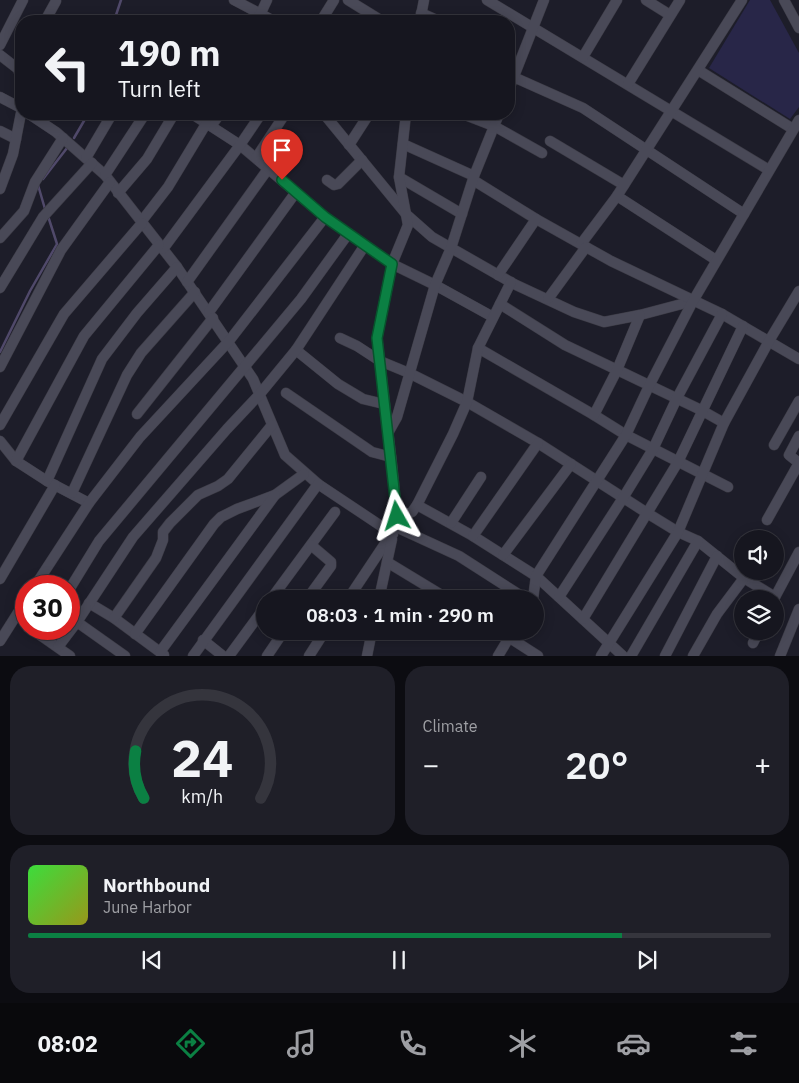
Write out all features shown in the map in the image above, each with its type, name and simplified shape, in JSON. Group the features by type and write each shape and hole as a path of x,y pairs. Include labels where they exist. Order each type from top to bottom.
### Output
{"street":[{"path":"15,15 23,0"},
{"path":"234,0 253,15"},
{"path":"259,15 267,0"},
{"path":"325,15 334,0"},
{"path":"348,0 372,15"},
{"path":"421,15 424,0"},
{"path":"487,0 512,15"},
{"path":"515,67 544,0"},
{"path":"583,57 617,0"},
{"path":"646,0 670,15"},
{"path":"628,84 680,0"},
{"path":"548,299 617,196 742,0"},
{"path":"784,0 799,28"},
{"path":"48,15 56,1"},
{"path":"0,45 15,16"},
{"path":"515,17 770,170"},
{"path":"0,54 15,66"},
{"path":"698,70 793,129"},
{"path":"515,78 583,108 744,214"},
{"path":"0,97 15,105"},
{"path":"0,189 3,169 16,140 20,120"},
{"path":"38,120 63,138 108,179 177,267 253,379 285,455 304,474 318,484 395,525 459,556 512,590"},
{"path":"0,288 47,213 89,160 109,120"},
{"path":"0,367 61,250 108,179 142,120"},
{"path":"118,193 148,159 171,120"},
{"path":"201,120 240,145 325,217 392,264 493,317"},
{"path":"0,425 64,314 141,222 168,186 208,125 213,120"},
{"path":"16,461 84,336 161,247 240,145 257,120"},
{"path":"256,158 281,120"},
{"path":"329,120 406,214 432,237 511,282 574,312 604,322 640,316 693,301"},
{"path":"349,145 366,120"},
{"path":"381,590 395,525 391,457 377,338 392,264 408,225 399,176 405,120"},
{"path":"478,120 494,126 542,153"},
{"path":"388,433 397,416 435,285 451,248 474,178 496,120"},
{"path":"534,590 536,576 626,435 693,301 799,120"},
{"path":"0,131 16,140"},
{"path":"0,238 24,211 35,182 63,138"},
{"path":"550,141 624,185"},
{"path":"403,144 474,178 536,219 584,246 611,261 722,314 799,359"},
{"path":"327,180 334,185 338,184 362,160"},
{"path":"188,282 268,169"},
{"path":"399,176 462,214"},
{"path":"137,414 211,316 296,192"},
{"path":"617,196 716,260"},
{"path":"42,575 89,503 140,438 229,341 325,217"},
{"path":"498,275 536,219"},
{"path":"78,575 99,541 301,299 348,234"},
{"path":"80,617 133,537 221,436 259,396 296,350 365,245"},
{"path":"0,578 51,483 102,359 137,313 177,267"},
{"path":"354,590 395,525 412,512 417,505 467,402 478,348 511,282"},
{"path":"72,493 127,374 141,353 195,292"},
{"path":"601,656 678,532 724,423 769,341 798,295"},
{"path":"500,304 565,344 724,423"},
{"path":"559,597 623,498 652,449 722,314"},
{"path":"594,414 617,370 640,316"},
{"path":"583,620 678,462 701,410 743,326"},
{"path":"340,338 380,361 409,373 467,402 538,443 678,532 698,541 734,570"},
{"path":"478,348 594,414 626,435 728,487"},
{"path":"296,350 338,384 363,400 384,404"},
{"path":"286,393 372,452 391,457"},
{"path":"774,444 799,401"},
{"path":"114,618 156,558 163,540 163,532 170,523 198,495 228,479 272,425"},
{"path":"767,520 799,463 789,455 799,436"},
{"path":"0,441 16,461 51,483 89,503"},
{"path":"473,536 538,443"},
{"path":"503,555 571,464"},
{"path":"135,634 221,517 275,495 304,474"},
{"path":"451,523 481,476"},
{"path":"193,656 318,484"},
{"path":"89,603 114,618 162,654 275,495"},
{"path":"417,505 473,536 536,576 623,656"},
{"path":"278,590 335,512"},
{"path":"631,656 698,541"},
{"path":"311,545 331,562 331,566 314,590"},
{"path":"778,590 799,552"},
{"path":"665,656 717,556"},
{"path":"386,562 433,590"},
{"path":"693,656 717,614 742,580"},
{"path":"747,580 762,590"},
{"path":"780,656 799,609"},
{"path":"0,641 15,617"},
{"path":"229,656 256,619"},
{"path":"80,624 125,656"},
{"path":"48,640 70,656"},
{"path":"58,647 63,640"},
{"path":"203,640 223,656"},
{"path":"267,656 278,640"},
{"path":"309,656 320,640"},
{"path":"367,656 370,640"},
{"path":"498,656 507,640"},
{"path":"518,640 538,656"}],"shaded area":[{"path":"750,0 770,0 799,53 799,107 790,119 709,68"}],"waterway":[{"path":"116,15 121,0"},
{"path":"74,138 84,120"},
{"path":"43,179 67,148"},
{"path":"38,185 45,209"},
{"path":"0,352 30,291 57,244 48,216"}],"route":[{"path":"282,180 325,217 392,264 377,338 397,516"}]}
